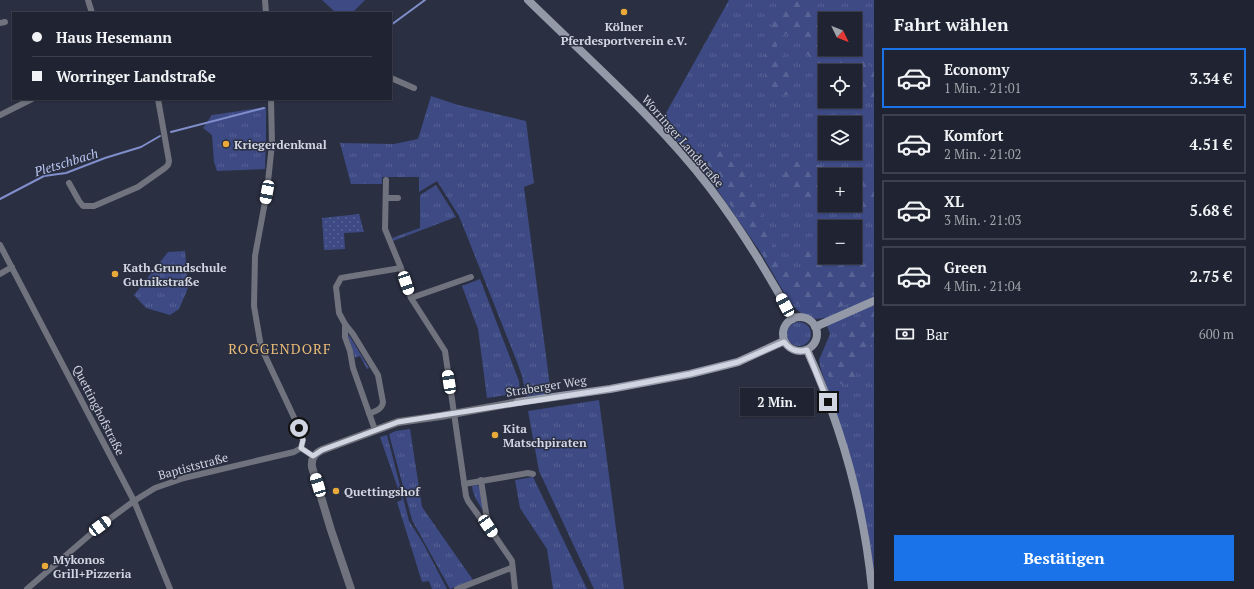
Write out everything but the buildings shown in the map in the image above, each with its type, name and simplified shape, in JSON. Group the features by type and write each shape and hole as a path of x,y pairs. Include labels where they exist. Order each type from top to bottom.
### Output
{"main road":[{"name":"Worringer Landstraße","path":"528,0 648,117 676,147 710,188 748,240 793,319"},
{"path":"815,327 874,301"},
{"path":"793,319 808,319 815,327 817,333 816,340 807,350 796,351 784,342 783,331 785,326 793,319"},
{"name":"Straberger Weg","path":"518,402 610,389 690,374 738,362 784,342"},
{"path":"807,350 828,402 844,448 861,518 872,589"}],"street":[{"path":"88,0 92,12"},
{"path":"265,0 266,12"},
{"path":"392,78 414,88"},
{"path":"0,115 30,100"},
{"path":"69,183 83,206 94,206 138,187 160,173 168,165 169,161 158,100"},
{"path":"271,100 272,144 267,192 255,256 254,306 261,346 299,428 303,440 301,448 313,456 311,461 312,467 351,589"},
{"path":"386,180 385,229 401,268 411,298 445,351 464,484 468,501 488,526 512,561 511,568 514,589"},
{"path":"386,198 398,198"},
{"name":"Quettinghofstraße","path":"0,245 134,501 170,589"},
{"path":"0,274 12,267"},
{"path":"369,414 379,409 383,402 378,375 339,314 336,287 341,278 401,268"},
{"path":"411,298 471,277"},
{"path":"345,324 345,337 350,351 353,368 375,430"},
{"name":"Straberger Weg","path":"313,456 322,450 398,422 454,414 518,402"},
{"name":"Baptiststraße","path":"27,589 100,526 134,501 155,488 169,482 294,452 301,448"},
{"path":"464,484 528,473 533,474"},
{"path":"482,480 488,526"},
{"path":"457,589 511,568"}],"green space":[{"path":"322,0 365,0 353,12 335,12"},
{"path":"729,0 874,0 874,575 869,540 849,452 819,360 830,334 824,318 816,319 801,313 795,308 786,296 759,250 716,188 661,122"},
{"path":"790,0 817,0 815,7 816,18 818,20 818,56 860,56 869,66 874,68 874,102 862,98 862,64 818,65 806,53 796,37 790,32 781,37 777,42 777,47 799,73 789,94 778,94 768,89 765,73 767,40 769,32 778,15"},
{"path":"431,96 458,105 526,121 534,183 524,187 551,394 526,396 522,376 517,362 459,216 437,181 419,192 419,177 382,177 382,184 351,184 340,143 394,144 418,139"},
{"path":"266,107 265,169 217,171 214,162 212,135 203,128 212,115"},
{"path":"677,141 700,147 723,146 748,178 771,241 784,265 794,275 799,275 803,267 803,255 799,242 802,240 807,244 813,258 818,262 818,264 834,266 874,262 874,295 822,313 809,312 797,303 781,283 746,227 706,170"},
{"path":"789,160 832,168 818,168 818,203 804,202 790,192 784,182 784,167"},
{"path":"862,174 874,180 874,212 862,206"},
{"path":"436,185 456,217 393,241 392,238 420,228 420,195"},
{"path":"359,214 364,232 344,233 345,249 324,250 322,218"},
{"path":"185,251 188,288 179,309 170,315 146,308 134,295 168,252"},
{"path":"480,279 519,381 520,393 487,398 478,329 462,286"},
{"path":"874,310 874,342 863,353 853,380 844,385 830,379 823,364 826,351 846,325"},
{"path":"799,322 808,325 811,334 808,343 799,346 790,343 787,334 790,325"},
{"path":"349,335 369,368 367,369 360,356 355,358 348,336"},
{"path":"599,400 624,589 594,589 539,471 528,411"},
{"path":"410,429 422,507 473,580 450,589 412,520 389,434 396,431"},
{"path":"387,435 409,521 423,543 447,589 432,589 429,581 422,582 397,502 402,500 380,437"},
{"path":"533,477 587,589 553,589 547,549 520,508 515,480"},
{"path":"477,485 480,487 482,509 472,486"}],"waterway":[{"name":"Pletschbach","path":"392,24 425,0"},
{"name":"Pletschbach","path":"171,132 264,108"},
{"name":"Pletschbach","path":"0,199 44,176 66,173 105,158 141,147 160,136"}],"place":[{"name":"Kölner Pferdesportverein e.V.","path":"624,12"},
{"name":"Kriegerdenkmal","path":"226,144"},
{"name":"Kath.Grundschule Gutnikstraße","path":"115,274"},
{"name":"Kita Matschpiraten","path":"495,435"},
{"name":"Quettingshof","path":"336,491"},
{"name":"Mykonos Grill+Pizzeria","path":"45,566"}],"district":[{"name":"ROGGENDORF","path":"280,348"}],"route":[{"path":"299,428 303,440 301,448 313,456 322,450 386,425 398,422 518,402 610,389 690,374 738,362 784,342 787,346 796,351 807,350 828,402"}]}
